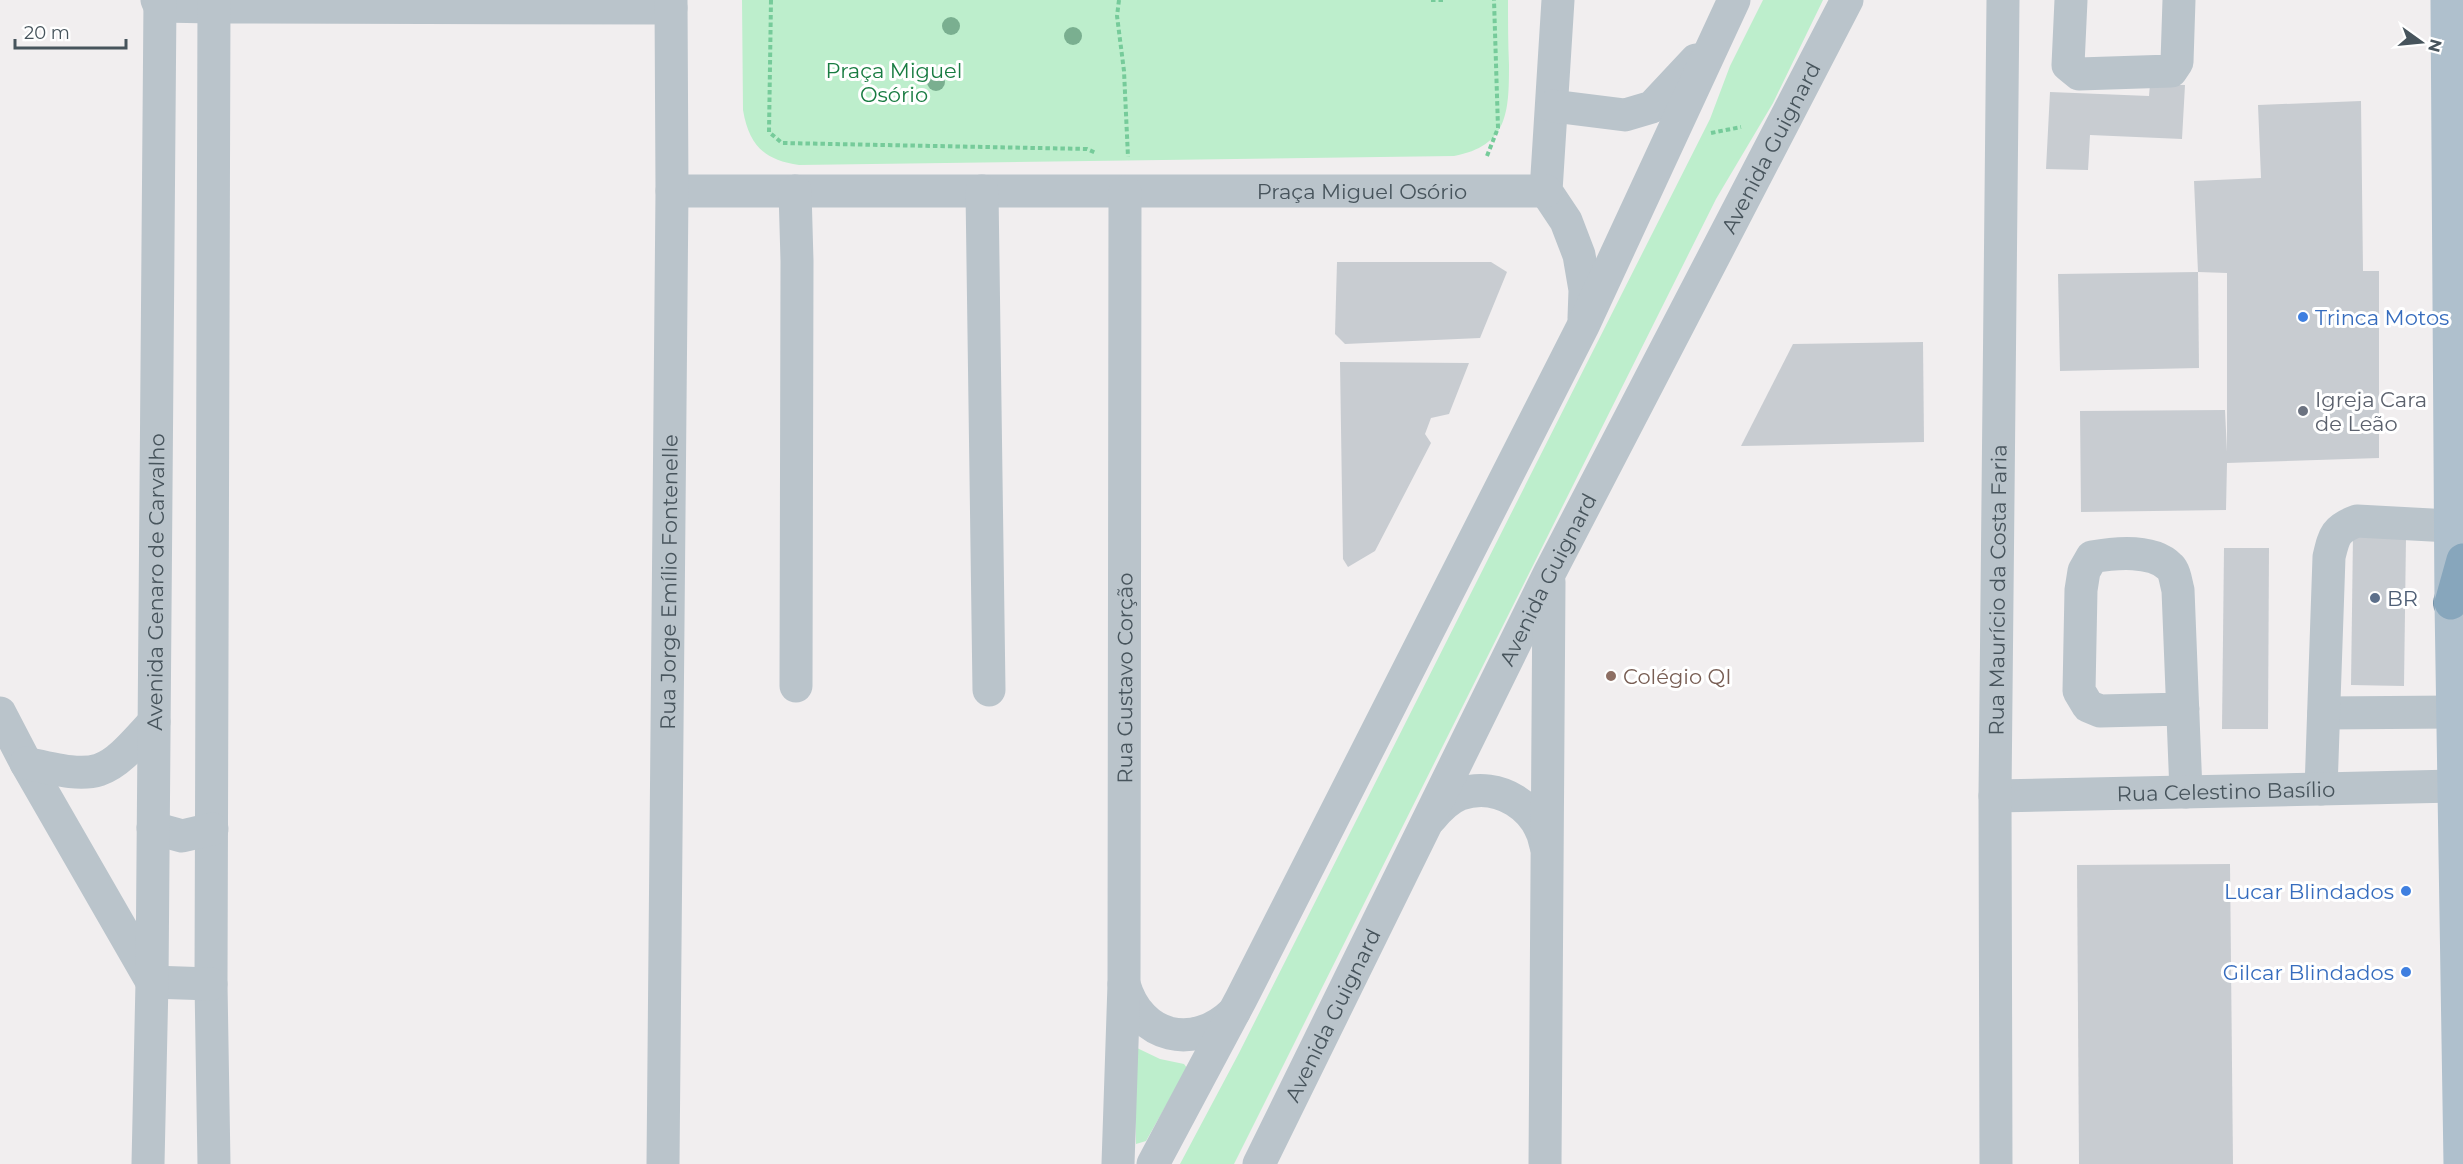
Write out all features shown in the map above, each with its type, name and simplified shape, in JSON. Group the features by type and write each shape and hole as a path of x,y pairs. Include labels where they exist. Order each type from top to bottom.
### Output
{"highway":[{"path":"2451,603 2463,560"}],"main road":[{"path":"2447,0 2450,526 2460,1164"}],"street":[{"path":"1558,0 1546,191 1566,221 1579,255 1585,290 1583,326"},
{"path":"1153,1164 1241,999 1583,326 1734,0"},
{"name":"Avenida Guignard","path":"1259,1164 1549,574 1847,0"},
{"path":"2071,0 2068,65 2079,74 2171,71 2177,62 2179,0"},
{"path":"159,2 671,4"},
{"name":"Avenida Genaro de Carvalho","path":"148,1164 152,982 159,2"},
{"path":"214,3 211,984 214,1164"},
{"name":"Rua Jorge Emílio Fontenelle","path":"663,1164 672,191 671,4"},
{"name":"Rua Maurício da Costa Faria","path":"1996,1164 1995,796 2002,5"},
{"path":"1553,106 1625,115 1652,107 1673,87 1717,36"},
{"name":"Praça Miguel Osório","path":"672,191 1546,191"},
{"path":"795,191 797,261 796,686"},
{"path":"982,191 989,690"},
{"name":"Rua Gustavo Corção","path":"1118,1164 1124,984 1125,192"},
{"path":"2321,789 2329,557 2334,535 2343,526 2357,521 2450,526"},
{"path":"2183,708 2100,711 2088,706 2079,691 2081,590 2084,571 2092,557 2105,554 2142,555 2160,560 2172,569 2178,590 2183,708 2186,792"},
{"path":"1545,1164 1549,574"},
{"path":"2324,713 2453,712"},
{"path":"0,713 26,763 152,982 211,984"},
{"path":"26,763 86,774 105,768 122,758 154,722"},
{"name":"Rua Celestino Basílio","path":"1995,796 2455,786"},
{"path":"1429,820 1442,805 1460,795 1480,790 1500,793 1519,801 1534,816 1544,834 1547,853"},
{"path":"153,828 182,836 212,829"},
{"path":"1124,984 1128,998 1145,1020 1170,1034 1199,1034 1212,1029 1234,1011 1241,999"}],"path":[{"path":"771,0 769,132 782,142 1087,149 1097,154"},
{"path":"1119,0 1117,16 1124,71 1124,113 1129,171 1125,192"},
{"path":"1431,0 1443,0"},
{"path":"1485,160 1493,146 1498,128 1494,0"},
{"path":"1674,131 1711,133 1750,127 1778,133"}],"green space":[{"name":"Praça Miguel Osório","path":"742,0 1508,0 1508,98 1502,124 1495,135 1472,151 1454,156 799,165 767,155 749,133 743,110"},
{"path":"1763,0 1823,0 1773,103 1716,199 1234,1164 1180,1164 1238,1055 1710,119 1730,66"},
{"path":"1137,1048 1160,1059 1184,1064 1187,1068 1146,1141 1136,1144 1134,1056"}],"building":[{"path":"2150,84 2185,85 2182,139 2090,135 2088,170 2046,169 2050,92 2149,96"},
{"path":"2361,101 2363,271 2379,271 2379,458 2227,463 2226,510 2081,512 2080,411 2225,410 2227,452 2227,273 2198,272 2194,181 2261,178 2258,105"},
{"path":"1337,262 1491,262 1507,272 1480,338 1345,344 1335,334"},
{"path":"2198,272 2199,368 2060,371 2058,274"},
{"path":"1923,342 1924,442 1741,446 1793,344"},
{"path":"1340,362 1469,363 1449,414 1431,418 1425,434 1431,443 1375,551 1348,567 1343,559"},
{"path":"2353,535 2406,536 2404,686 2351,685"},
{"path":"2224,548 2269,548 2268,729 2222,729"},
{"path":"2230,864 2233,1164 2079,1164 2077,865"}],"place":[{"name":"Trinca Motos","path":"2303,317"},
{"name":"Igreja Cara de Leão","path":"2303,411"},
{"name":"BR","path":"2375,598"},
{"name":"Colégio QI","path":"1611,676"},
{"name":"Lucar Blindados","path":"2406,891"},
{"name":"Gilcar Blindados","path":"2406,972"}]}
